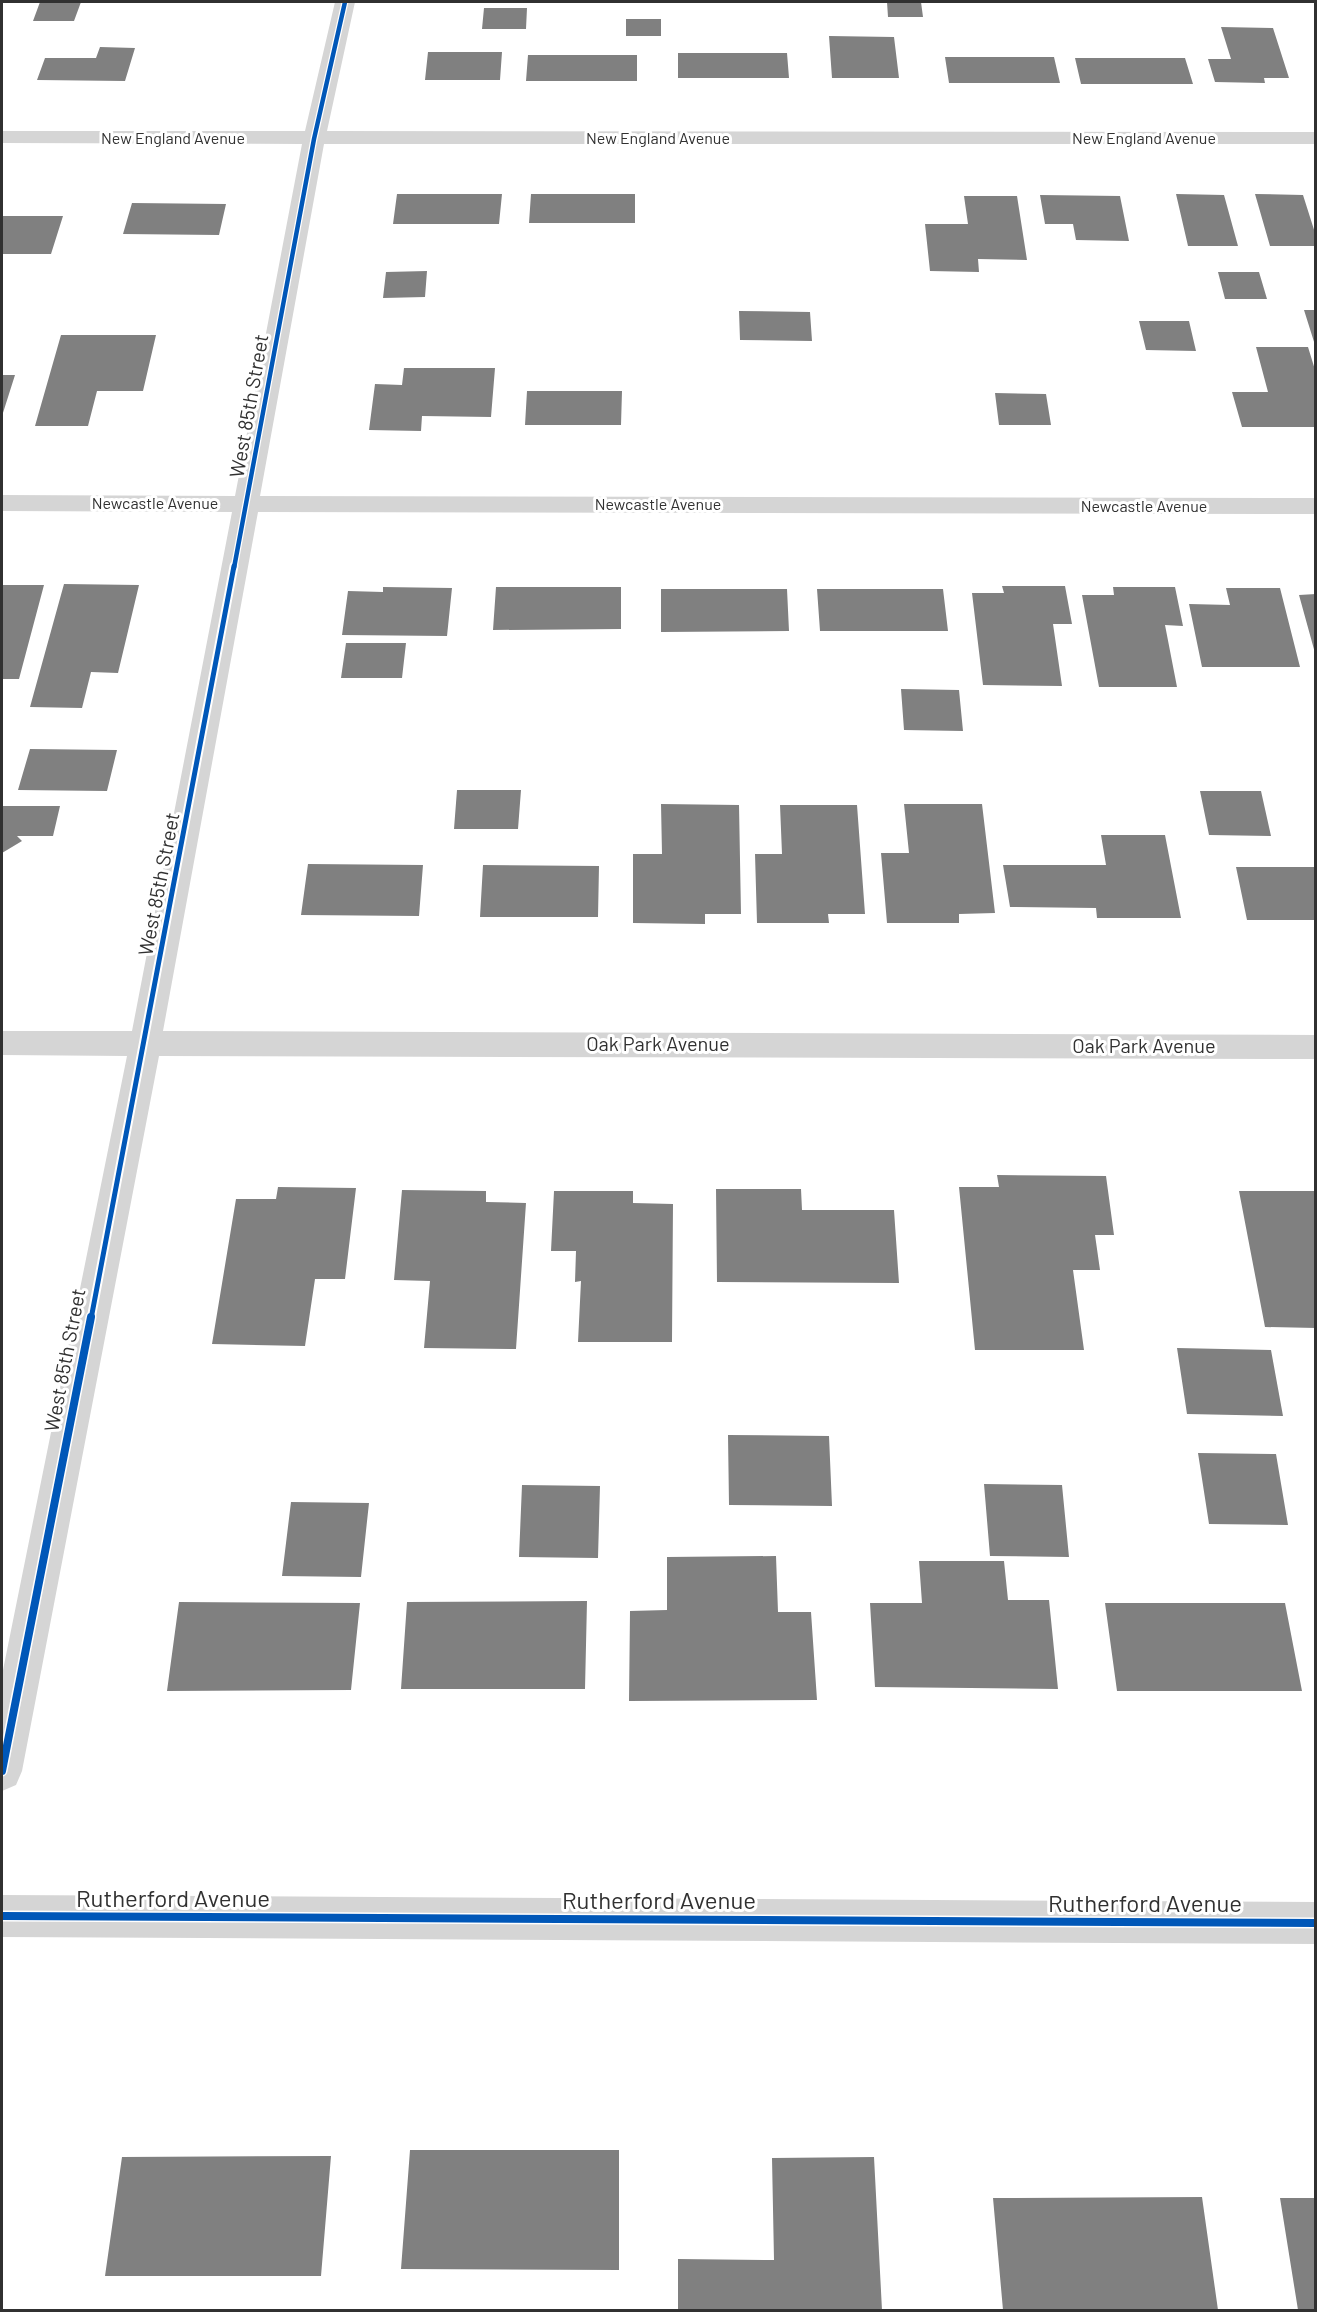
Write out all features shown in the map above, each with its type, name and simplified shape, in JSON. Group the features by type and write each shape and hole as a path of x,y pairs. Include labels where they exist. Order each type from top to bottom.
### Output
{"street":[{"name":"West 85th Street","path":"2,1771 248,503 314,139 345,2"},
{"name":"New England Avenue","path":"2,137 1316,138"},
{"name":"Newcastle Avenue","path":"2,503 1316,506"},
{"name":"Oak Park Avenue","path":"2,1043 1316,1047"},
{"name":"Rutherford Avenue","path":"2,1916 1316,1923"}],"building":[{"path":"40,2 81,2 74,21 33,21"},
{"path":"887,2 921,2 923,17 888,17"},
{"path":"484,8 527,8 526,29 482,29"},
{"path":"626,19 661,19 661,36 626,36"},
{"path":"1221,27 1273,28 1289,78 1264,78 1265,83 1215,82 1208,59 1231,59"},
{"path":"829,36 894,37 899,78 832,78"},
{"path":"100,47 135,48 125,81 37,80 45,58 96,58"},
{"path":"428,52 502,52 500,80 425,80"},
{"path":"678,53 787,53 789,78 678,78"},
{"path":"528,55 637,55 637,81 526,81"},
{"path":"945,57 1054,57 1060,83 949,83"},
{"path":"1075,58 1185,58 1193,84 1081,84"},
{"path":"397,194 502,194 499,224 393,224"},
{"path":"531,194 635,194 635,223 529,223"},
{"path":"1176,194 1224,195 1238,246 1188,246"},
{"path":"1255,194 1303,195 1316,236 1316,246 1270,246"},
{"path":"1040,195 1120,196 1129,241 1076,240 1073,224 1045,224"},
{"path":"964,196 1017,196 1027,260 978,259 979,272 930,271 925,224 968,224"},
{"path":"132,203 226,204 219,235 123,234"},
{"path":"2,216 63,216 51,254 2,254"},
{"path":"427,271 425,297 383,298 386,272"},
{"path":"1218,272 1259,272 1267,299 1225,299"},
{"path":"1304,310 1316,310 1316,345 1315,345"},
{"path":"739,311 810,312 812,341 740,340"},
{"path":"1139,321 1189,321 1196,351 1146,350"},
{"path":"61,335 156,335 143,391 97,391 88,426 35,426"},
{"path":"1256,347 1308,347 1316,373 1316,427 1242,427 1232,392 1268,392"},
{"path":"404,368 495,368 491,417 422,416 421,431 369,430 375,384 402,385"},
{"path":"2,375 15,375 2,416"},
{"path":"527,391 622,391 621,425 525,425"},
{"path":"995,393 1046,394 1051,425 999,425"},
{"path":"64,584 139,585 118,673 91,672 82,708 30,707"},
{"path":"2,585 44,585 19,679 2,679"},
{"path":"1002,586 1065,586 1072,624 1053,624 1062,686 983,685 972,593 1004,593"},
{"path":"383,587 452,588 447,636 342,635 348,591 383,592"},
{"path":"496,587 621,587 621,629 493,630"},
{"path":"1113,587 1175,587 1183,626 1165,625 1177,687 1099,687 1082,595 1114,595"},
{"path":"1226,588 1280,588 1300,667 1202,667 1189,604 1230,605"},
{"path":"661,589 787,589 789,631 661,632"},
{"path":"817,589 943,589 948,631 820,631"},
{"path":"1316,594 1316,653 1315,653 1299,595"},
{"path":"346,643 406,643 402,678 341,678"},
{"path":"901,689 959,690 963,731 904,730"},
{"path":"30,749 117,750 107,791 18,790"},
{"path":"457,790 521,790 518,829 454,829"},
{"path":"1200,791 1261,791 1271,836 1209,835"},
{"path":"661,804 739,805 741,914 705,914 705,924 633,923 633,854 662,854"},
{"path":"904,804 982,804 995,913 959,914 959,923 887,923 881,853 909,853"},
{"path":"780,805 857,805 865,914 828,914 829,923 757,923 755,854 782,854"},
{"path":"2,806 60,806 53,836 17,836 22,841 2,853"},
{"path":"1101,835 1165,835 1181,918 1097,918 1096,908 1010,907 1003,865 1106,865"},
{"path":"308,864 423,865 419,916 301,915"},
{"path":"483,865 599,866 598,917 480,917"},
{"path":"1236,867 1316,867 1316,920 1247,920"},
{"path":"997,1175 1106,1176 1114,1235 1095,1235 1100,1270 1073,1270 1084,1350 975,1350 959,1187 999,1187"},
{"path":"278,1187 356,1188 345,1279 315,1279 305,1346 212,1344 236,1199 276,1199"},
{"path":"716,1189 801,1189 802,1210 894,1210 899,1283 717,1282"},
{"path":"402,1190 486,1191 486,1202 526,1203 516,1349 424,1348 430,1281 394,1280"},
{"path":"554,1191 633,1191 633,1203 673,1204 672,1342 578,1342 581,1281 575,1282 576,1251 551,1251"},
{"path":"1239,1191 1316,1191 1316,1328 1265,1327"},
{"path":"1177,1348 1271,1350 1283,1416 1187,1414"},
{"path":"728,1435 829,1436 832,1506 729,1505"},
{"path":"1198,1453 1276,1454 1288,1525 1209,1524"},
{"path":"984,1484 1062,1485 1069,1557 990,1556"},
{"path":"522,1485 600,1486 598,1558 519,1557"},
{"path":"291,1502 369,1503 361,1577 282,1576"},
{"path":"776,1556 778,1612 811,1612 817,1700 629,1701 630,1611 667,1610 667,1557"},
{"path":"919,1561 1004,1561 1008,1600 1049,1600 1058,1689 875,1687 870,1603 922,1603"},
{"path":"587,1601 585,1689 401,1689 407,1602"},
{"path":"179,1602 360,1603 351,1690 167,1691"},
{"path":"1105,1603 1285,1603 1302,1691 1117,1691"},
{"path":"410,2150 619,2150 619,2270 401,2269"},
{"path":"331,2156 321,2276 105,2276 122,2157"},
{"path":"874,2157 882,2310 678,2310 678,2259 774,2260 772,2158"},
{"path":"1202,2197 1218,2310 1003,2310 993,2198"},
{"path":"1280,2198 1316,2198 1316,2310 1298,2310"}],"cycle path":[{"path":"2,1771 157,983 314,139 345,2"},
{"path":"2,1916 1316,1923"}]}
